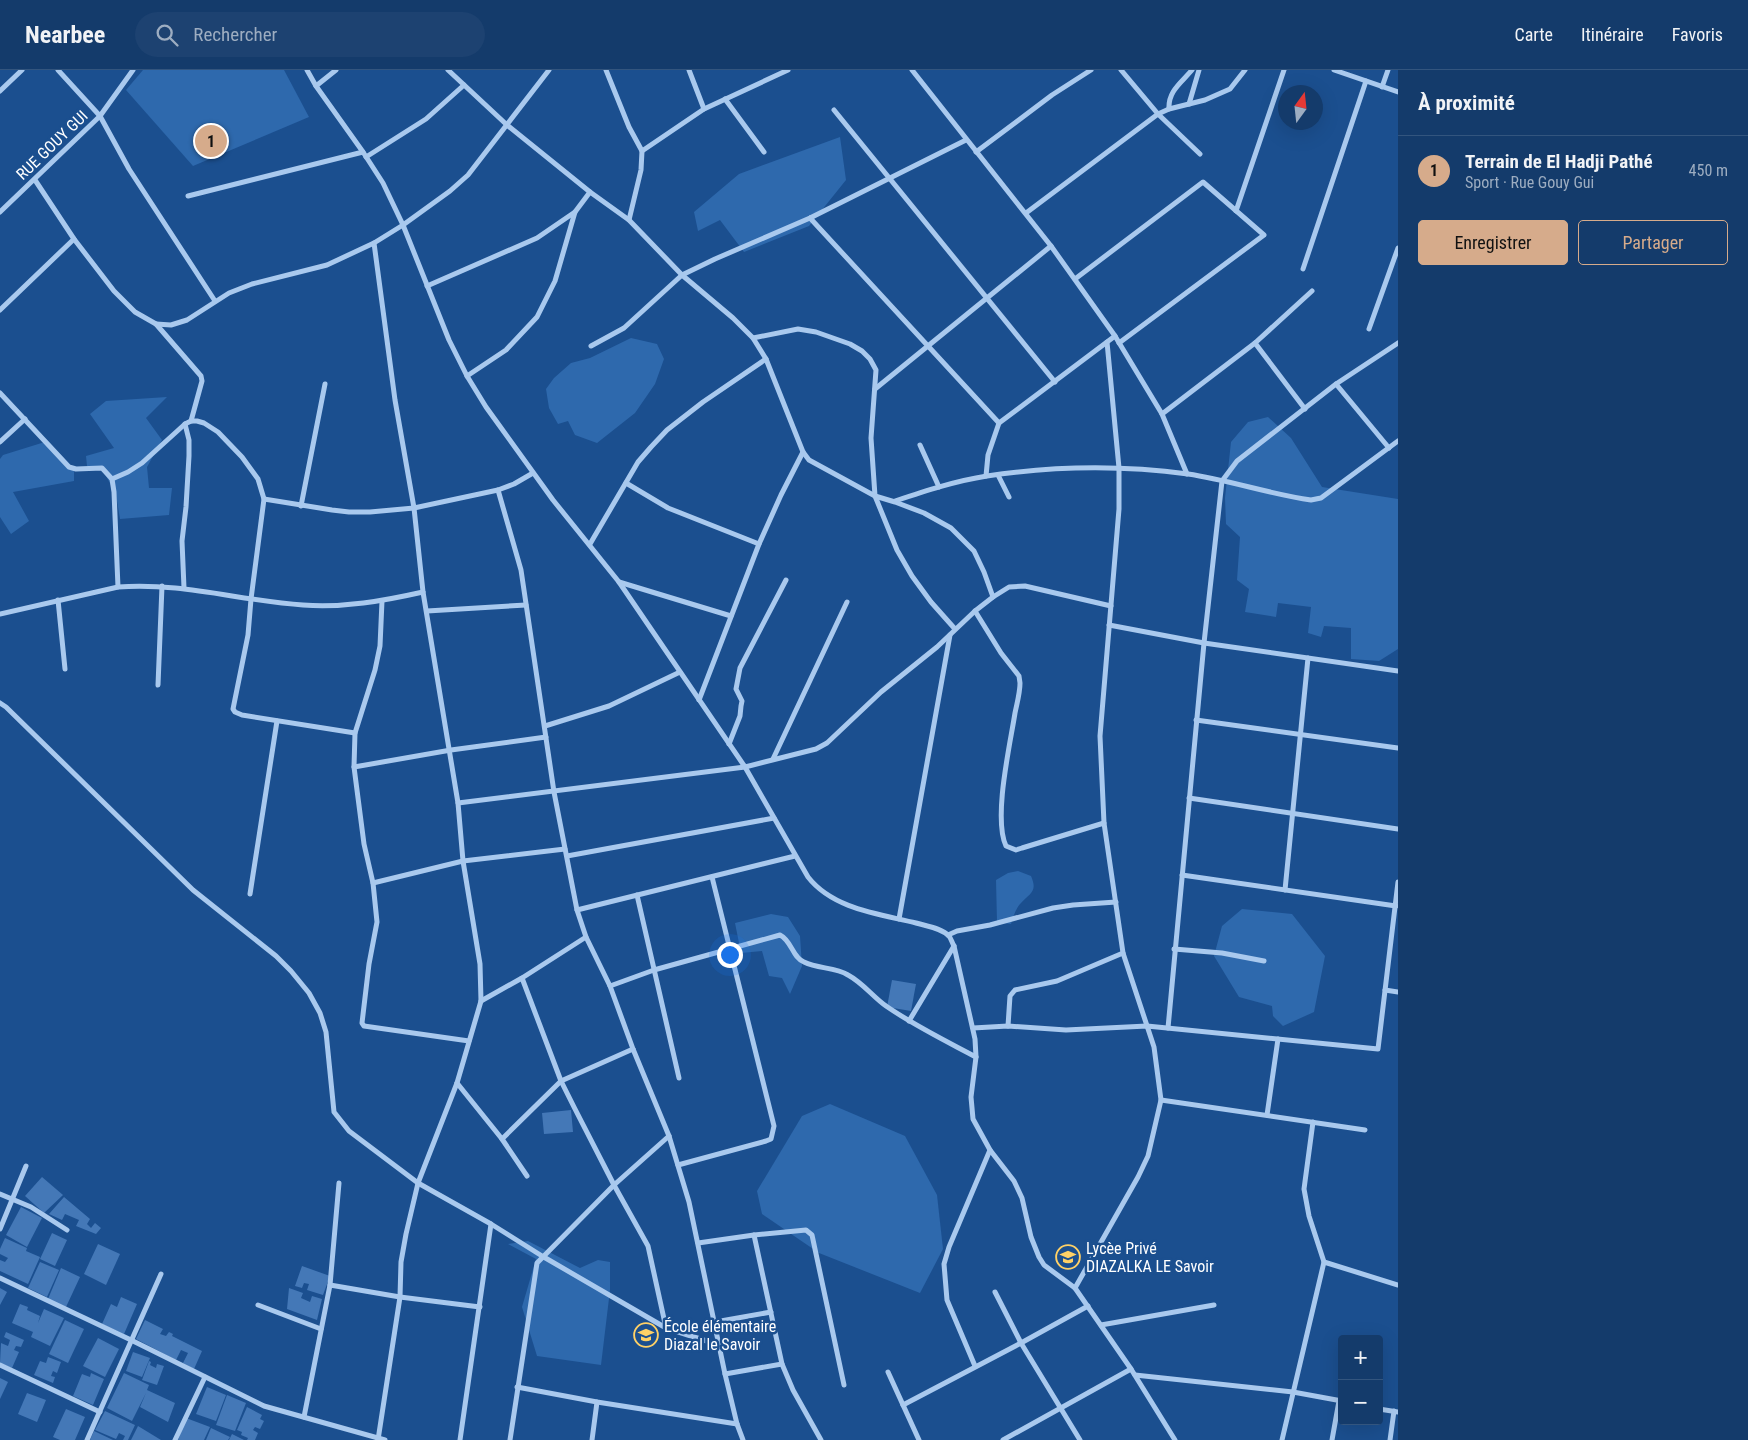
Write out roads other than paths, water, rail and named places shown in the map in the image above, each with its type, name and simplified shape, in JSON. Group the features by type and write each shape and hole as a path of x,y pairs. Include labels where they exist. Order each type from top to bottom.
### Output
{"street":[{"path":"0,91 22,70"},
{"path":"58,70 100,116 129,169 215,301"},
{"name":"RUE GOUY GUI","path":"0,212 100,116 133,70"},
{"path":"307,70 383,183 403,225 449,340 467,376 486,407 552,500 590,544 619,582 746,767 808,878 830,898 851,906 932,927 948,935 954,946 974,1028 976,1057 971,1108 973,1119 990,1150 1014,1181 1022,1198 1031,1238 1044,1265 1075,1288 1135,1375 1175,1440"},
{"path":"316,86 336,70"},
{"path":"448,70 507,125 590,192 629,220 682,275 733,318 753,338 766,359 803,452 809,460 874,496 895,502 940,521 962,538 974,552 993,597"},
{"path":"156,324 171,325 187,320 229,293 252,284 327,265 374,243 403,225 450,191 468,175 549,70"},
{"path":"606,70 642,151 641,170 629,220"},
{"path":"689,70 704,109"},
{"path":"642,151 704,109 787,70"},
{"path":"912,70 1051,246 1115,336 1162,414 1187,474"},
{"path":"976,152 1052,95 1091,70"},
{"path":"1121,70 1158,114 1200,154"},
{"path":"1170,109 1168,99 1192,70"},
{"path":"1189,104 1199,70"},
{"path":"1026,214 1158,114 1205,100 1230,89 1245,70"},
{"path":"1236,211 1284,70"},
{"path":"1334,70 1398,92"},
{"path":"1382,87 1388,70"},
{"path":"1303,269 1366,81"},
{"path":"188,196 365,154 426,119 464,85"},
{"path":"725,99 764,152"},
{"path":"834,110 1054,382"},
{"path":"592,346 624,328 682,275 890,180 966,140"},
{"path":"35,180 74,239 114,291 135,312 156,324 201,376 202,382 191,421"},
{"path":"1075,278 1203,182 1264,235 1119,343"},
{"path":"427,286 537,238 575,212 590,192"},
{"path":"467,376 506,350 537,317 555,281 575,212"},
{"path":"810,218 999,423"},
{"path":"0,310 74,239"},
{"path":"374,243 395,400 414,508 423,592 451,750 463,861 480,964 481,1001 456,1083 418,1183 406,1234 401,1262 400,1297 378,1439"},
{"path":"875,388 1051,246"},
{"path":"1368,329 1398,248"},
{"path":"1162,414 1255,343 1312,291"},
{"path":"753,338 798,329 816,332 850,344 862,351 873,364 876,370 871,438 874,496 897,550 912,576 931,602 956,629"},
{"path":"986,476 988,455 999,423 1115,336"},
{"path":"1075,1288 1148,1156 1161,1100 1154,1047 1123,954 1104,823 1100,736 1119,509 1119,468 1106,342"},
{"path":"1168,1028 1196,720 1222,481 1236,461 1336,384 1398,342"},
{"path":"1255,343 1304,409"},
{"path":"590,544 638,462 667,430 703,402 766,359"},
{"path":"300,506 325,384"},
{"path":"1336,384 1389,448"},
{"path":"0,393 69,467 76,469 102,468 112,479 118,587"},
{"path":"0,442 24,419"},
{"path":"112,479 128,472 142,462 185,424 191,421 204,423 218,432 242,457 258,479 264,499 248,635 233,706 235,712 277,721 355,733"},
{"path":"184,588 182,541 189,456 189,440 185,424"},
{"path":"895,502 939,487 986,476 1050,470 1119,468 1187,474 1311,500 1322,498 1398,441"},
{"path":"920,445 939,487"},
{"path":"699,700 759,544 803,452"},
{"path":"264,499 349,512 414,508 498,490 514,484 533,473"},
{"path":"998,475 1009,497"},
{"path":"626,483 668,508 759,544"},
{"path":"498,490 521,570 554,792 577,910 586,937 610,986 633,1049 669,1136 689,1202 725,1374 737,1424 743,1440"},
{"path":"729,744 742,706 742,701 736,689 740,668 786,580"},
{"path":"619,582 731,616"},
{"path":"0,614 118,587 162,586 184,588 251,599 321,606 340,606 382,601 423,592"},
{"path":"158,685 162,586"},
{"path":"458,803 746,767 816,749 827,743 881,692 937,647 975,611 1009,587 1025,586 1111,606"},
{"path":"58,600 65,669"},
{"path":"382,601 382,634 375,670 355,733 354,767 364,844 373,882 377,922 369,964 362,1020 364,1026 469,1041"},
{"path":"773,759 847,602"},
{"path":"427,611 526,605"},
{"path":"975,611 1018,676 1020,682 1002,800 1001,817 1003,840 1006,846 1016,850 1104,823"},
{"path":"1109,624 1204,643 1398,671"},
{"path":"899,919 950,635"},
{"path":"1285,890 1308,658"},
{"path":"545,726 609,706 680,672"},
{"path":"0,703 193,890 292,971 309,993 320,1013 326,1032 334,1112 349,1131 418,1183 666,1328 719,1345"},
{"path":"1196,720 1398,748"},
{"path":"250,894 277,721"},
{"path":"354,767 451,750 546,737"},
{"path":"1189,798 1398,829"},
{"path":"566,856 774,818"},
{"path":"373,882 463,861 565,849"},
{"path":"577,910 795,856"},
{"path":"1182,875 1397,906"},
{"path":"678,1165 766,1142 771,1139 774,1126 712,877"},
{"path":"974,1028 1008,1026 1066,1030 1147,1026 1378,1049 1397,906 1398,882"},
{"path":"637,895 678,1078"},
{"path":"948,935 957,931 990,925 1073,904 1116,902"},
{"path":"610,986 654,970 780,935 787,940 799,959 805,963 848,974 884,1005 909,1021 976,1057"},
{"path":"481,1001 522,978 586,937"},
{"path":"909,1021 954,946"},
{"path":"1174,949 1222,953 1264,961"},
{"path":"1008,1026 1010,996 1015,990 1057,981 1123,954"},
{"path":"522,978 561,1080 614,1185 648,1246 666,1328"},
{"path":"1385,990 1398,992"},
{"path":"1267,1115 1278,1039"},
{"path":"502,1139 561,1080 633,1049"},
{"path":"456,1083 502,1139 527,1176"},
{"path":"1161,1100 1365,1130"},
{"path":"1282,1440 1324,1262 1309,1216 1304,1190 1313,1122"},
{"path":"510,1440 537,1263 614,1185 669,1136"},
{"path":"975,1366 947,1300 944,1264 949,1247 990,1150"},
{"path":"0,1229 26,1166"},
{"path":"304,1417 330,1285 339,1183"},
{"path":"0,1194 31,1208 67,1230"},
{"path":"460,1440 491,1224"},
{"path":"698,1243 806,1230 812,1235 844,1386"},
{"path":"754,1235 782,1364 793,1390 821,1440"},
{"path":"1324,1262 1398,1284"},
{"path":"87,1440 161,1274"},
{"path":"0,1278 132,1340 264,1406 282,1413 304,1417 385,1440"},
{"path":"330,1285 400,1297 480,1307"},
{"path":"996,1292 1021,1343 1080,1440"},
{"path":"258,1305 321,1329"},
{"path":"1101,1325 1214,1305"},
{"path":"903,1405 1088,1306"},
{"path":"715,1322 771,1312"},
{"path":"725,1374 782,1364"},
{"path":"0,1365 100,1412"},
{"path":"1003,1440 1131,1369"},
{"path":"888,1372 919,1440"},
{"path":"1135,1375 1293,1392 1338,1401"},
{"path":"176,1440 205,1377"},
{"path":"517,1387 597,1402 737,1424"},
{"path":"592,1440 597,1402"},
{"path":"1383,1410 1396,1412 1390,1440"},
{"path":"1332,1440 1338,1411"}],"place":[{"name":"Terrain de El Hadji Pathé","path":"211,141"},
{"name":"Lycèe Privé DIAZALKA LE Savoir","path":"1068,1257"},
{"name":"École élémentaire Diazal le Savoir","path":"646,1335"}]}
